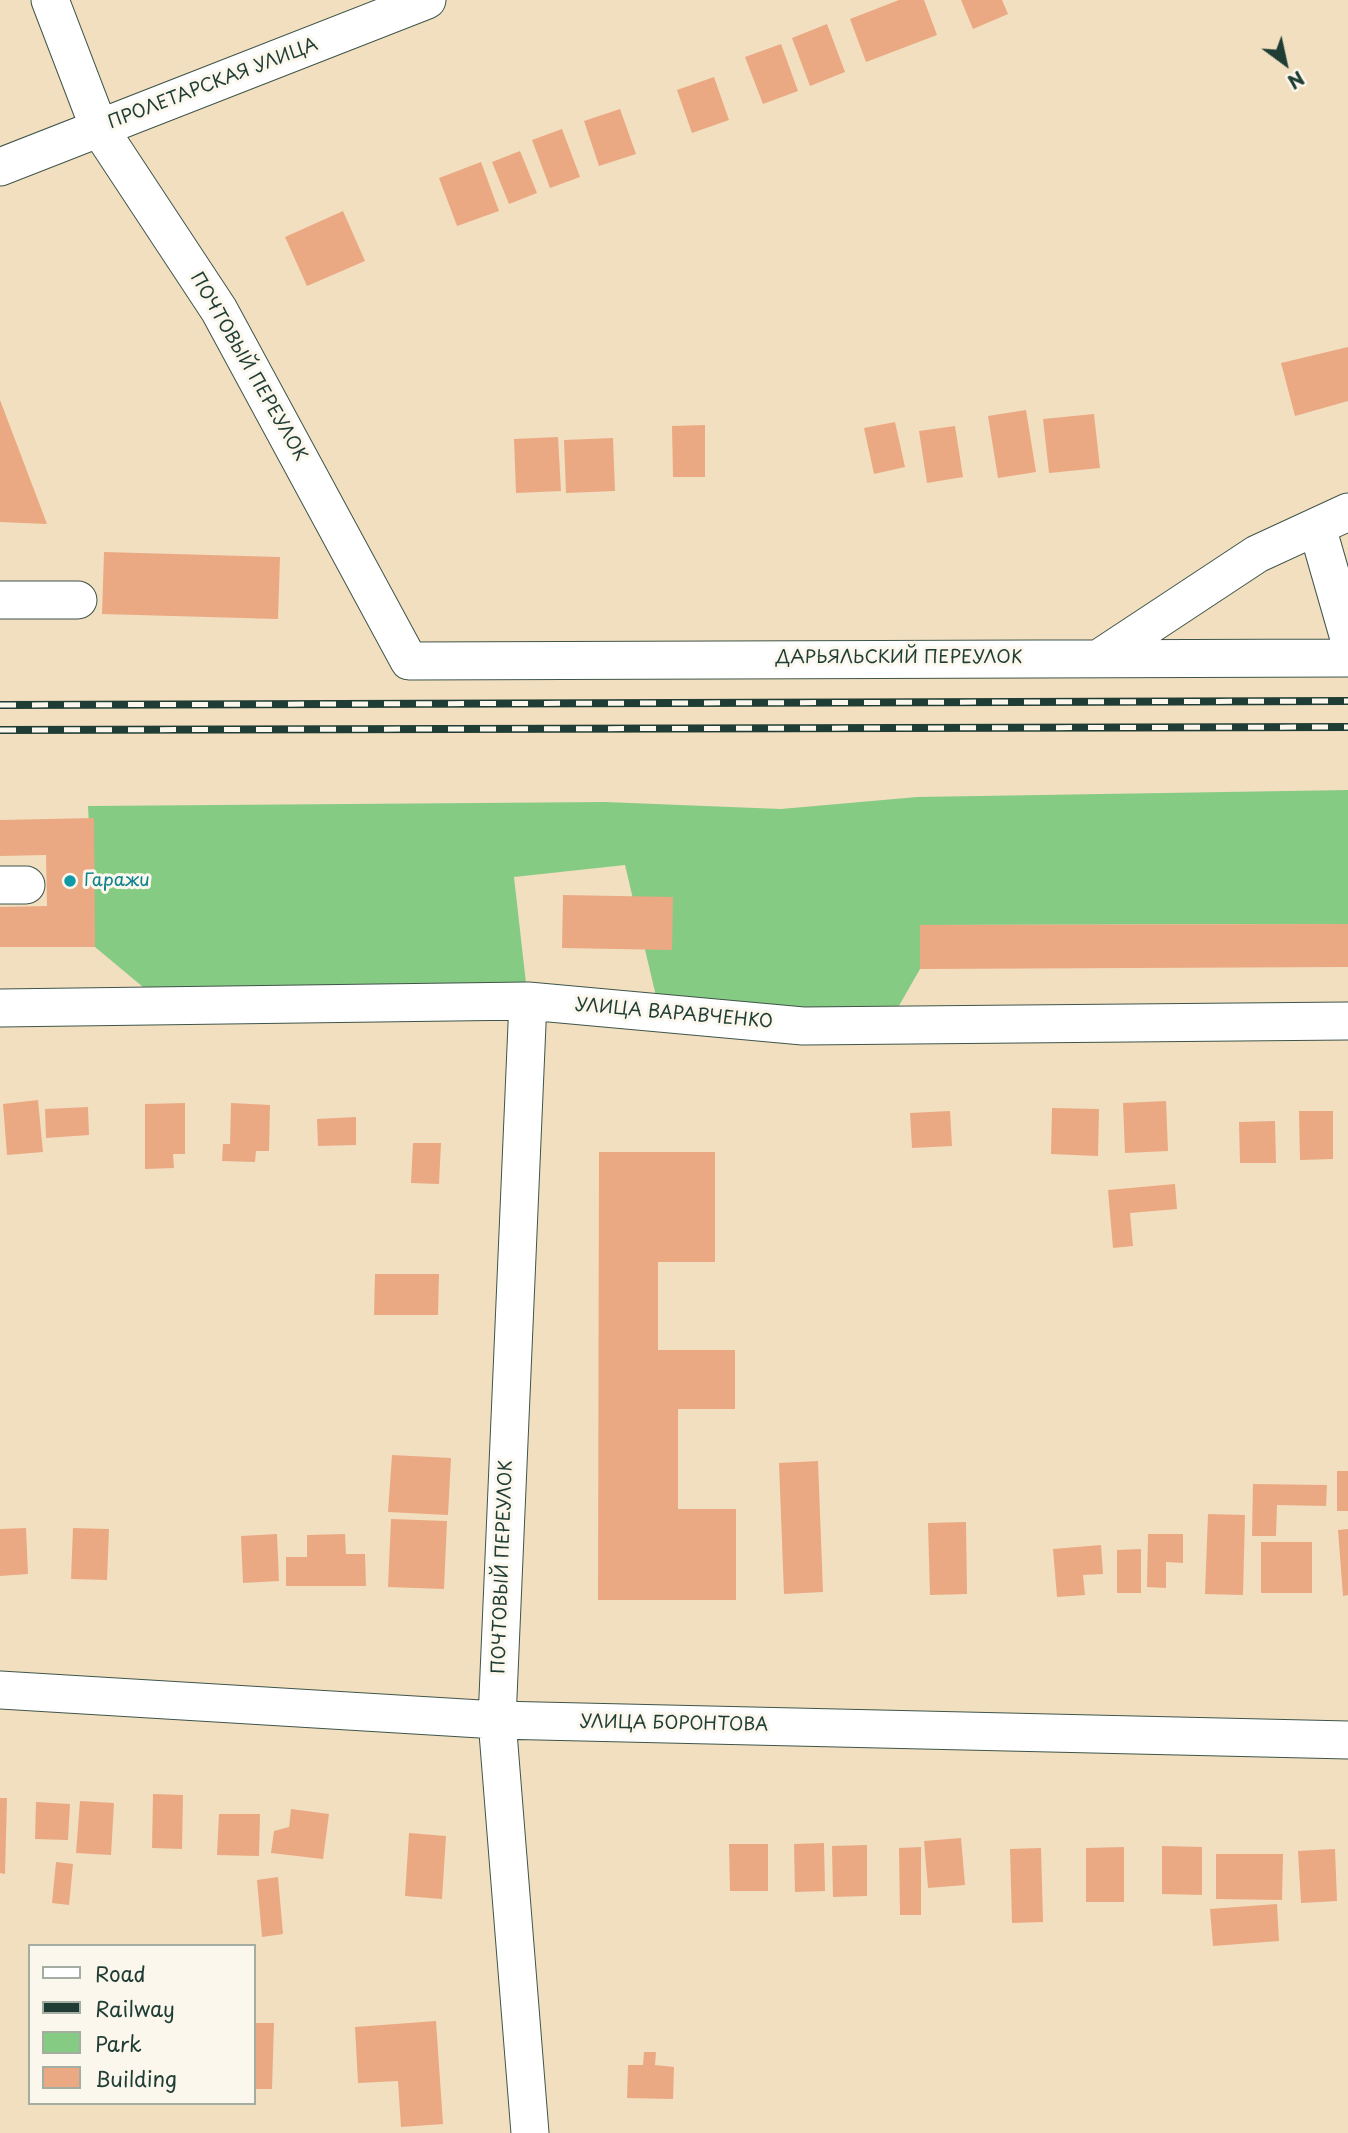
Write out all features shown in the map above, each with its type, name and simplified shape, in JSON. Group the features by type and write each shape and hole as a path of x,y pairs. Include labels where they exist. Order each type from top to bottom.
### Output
{"street":[{"name":"ПОЧТОВЫЙ ПЕРЕУЛОК","path":"50,0 99,128 219,310 409,661"},
{"name":"ПРОЛЕТАРСКАЯ УЛИЦА","path":"0,167 427,0"},
{"path":"1101,657 1257,554 1332,519 1348,635"},
{"path":"0,600 78,600"},
{"name":"ДАРЬЯЛЬСКИЙ ПЕРЕУЛОК","path":"409,661 1348,658"},
{"name":"ПОЧТОВЫЙ ПЕРЕУЛОК","path":"528,1001 497,1720 530,2133"},
{"name":"УЛИЦА ВАРАВЧЕНКО","path":"0,1008 528,1001 803,1026 1348,1021"},
{"name":"УЛИЦА БОРОНТОВА","path":"0,1690 497,1720 1348,1740"}],"green space":[{"path":"1348,790 1348,924 920,925 920,969 888,1025 660,1013 625,865 514,877 528,1001 167,1007 95,947 88,806 605,802 781,809 917,797"}],"building":[{"path":"899,0 924,0 937,35 866,62 850,19"},
{"path":"961,0 1002,0 1008,14 973,29"},
{"path":"827,24 845,72 810,86 792,38"},
{"path":"781,44 798,91 763,104 745,57"},
{"path":"714,77 729,120 692,133 677,90"},
{"path":"620,109 636,154 599,166 584,121"},
{"path":"562,129 580,177 550,188 532,140"},
{"path":"520,151 537,193 509,204 492,162"},
{"path":"481,162 499,211 457,226 439,178"},
{"path":"343,211 365,261 307,286 285,237"},
{"path":"1348,347 1348,401 1295,416 1281,363"},
{"path":"0,400 47,524 0,522"},
{"path":"1026,410 1036,472 998,478 988,416"},
{"path":"1094,414 1100,468 1049,473 1043,419"},
{"path":"895,422 905,467 874,474 864,428"},
{"path":"705,425 705,477 673,477 672,426"},
{"path":"955,426 963,477 927,483 919,431"},
{"path":"558,437 561,491 516,493 514,439"},
{"path":"613,438 615,491 566,493 564,440"},
{"path":"104,552 280,557 278,619 102,614"},
{"name":"Гаражи","path":"94,818 95,947 0,947 0,907 47,906 46,855 0,856 0,820"},
{"path":"563,895 673,897 672,950 562,948"},
{"path":"1348,924 1348,967 920,969 920,925"},
{"path":"38,1100 43,1152 7,1155 3,1104"},
{"path":"1166,1101 1168,1151 1125,1153 1123,1103"},
{"path":"185,1103 185,1154 173,1154 174,1168 145,1169 145,1104"},
{"path":"231,1103 270,1105 269,1151 256,1151 255,1162 222,1161 223,1144 230,1144"},
{"path":"88,1107 89,1135 46,1138 45,1109"},
{"path":"1052,1108 1099,1109 1098,1156 1051,1154"},
{"path":"950,1111 952,1146 912,1148 910,1113"},
{"path":"1299,1111 1333,1111 1333,1159 1300,1160"},
{"path":"356,1117 356,1145 318,1146 317,1119"},
{"path":"1275,1121 1276,1163 1240,1163 1239,1122"},
{"path":"413,1143 441,1143 439,1184 411,1183"},
{"path":"599,1152 715,1152 715,1262 658,1262 658,1350 735,1350 735,1409 678,1409 678,1509 736,1509 736,1600 598,1600"},
{"path":"1175,1184 1177,1209 1130,1213 1133,1246 1113,1248 1108,1190"},
{"path":"375,1274 439,1274 438,1315 374,1315"},
{"path":"392,1455 451,1458 448,1515 388,1512"},
{"path":"818,1461 823,1592 784,1594 779,1463"},
{"path":"1337,1471 1348,1471 1348,1511 1337,1511"},
{"path":"1253,1484 1327,1485 1326,1506 1277,1505 1276,1536 1252,1536"},
{"path":"1208,1514 1245,1515 1243,1595 1205,1594"},
{"path":"391,1519 447,1521 444,1589 388,1587"},
{"path":"966,1522 967,1594 930,1595 928,1523"},
{"path":"26,1528 28,1574 0,1576 0,1529"},
{"path":"73,1528 109,1529 107,1580 71,1579"},
{"path":"1348,1529 1348,1595 1343,1596 1338,1530"},
{"path":"277,1534 279,1581 243,1583 241,1536"},
{"path":"345,1534 346,1554 365,1554 366,1586 286,1586 286,1557 307,1557 307,1535"},
{"path":"1148,1534 1183,1534 1183,1563 1166,1562 1166,1588 1147,1587"},
{"path":"1261,1542 1312,1542 1312,1593 1261,1593"},
{"path":"1101,1545 1103,1574 1083,1575 1085,1595 1057,1597 1053,1549"},
{"path":"1141,1549 1141,1593 1117,1593 1117,1550"},
{"path":"153,1794 183,1795 182,1849 152,1848"},
{"path":"0,1798 7,1798 5,1874 0,1873"},
{"path":"80,1801 114,1803 111,1855 76,1853"},
{"path":"36,1802 70,1804 68,1840 35,1839"},
{"path":"291,1809 329,1814 323,1859 271,1853 274,1831 289,1827"},
{"path":"219,1814 260,1814 259,1856 217,1855"},
{"path":"409,1833 446,1836 442,1899 405,1896"},
{"path":"961,1838 965,1885 928,1888 924,1841"},
{"path":"824,1843 825,1891 795,1892 794,1844"},
{"path":"729,1844 768,1844 768,1891 730,1891"},
{"path":"867,1845 867,1896 833,1897 832,1846"},
{"path":"1162,1846 1202,1847 1202,1895 1162,1894"},
{"path":"921,1847 921,1915 900,1915 899,1848"},
{"path":"1124,1847 1124,1902 1086,1902 1086,1848"},
{"path":"1041,1848 1043,1922 1012,1923 1010,1849"},
{"path":"1335,1849 1337,1901 1301,1903 1298,1851"},
{"path":"1216,1854 1283,1854 1282,1900 1216,1899"},
{"path":"56,1862 73,1864 69,1905 52,1903"},
{"path":"278,1877 283,1934 262,1937 257,1880"},
{"path":"1277,1904 1279,1941 1213,1946 1210,1909"},
{"path":"436,2021 443,2124 401,2127 398,2081 358,2083 355,2027"},
{"path":"256,2023 274,2023 272,2089 256,2089"},
{"path":"644,2052 656,2052 655,2065 674,2067 673,2099 627,2098 628,2065 643,2065"}],"railway":[{"path":"0,705 1348,701"},
{"path":"0,730 1348,727"}],"place":[{"name":"Гаражи","path":"70,881"}]}
